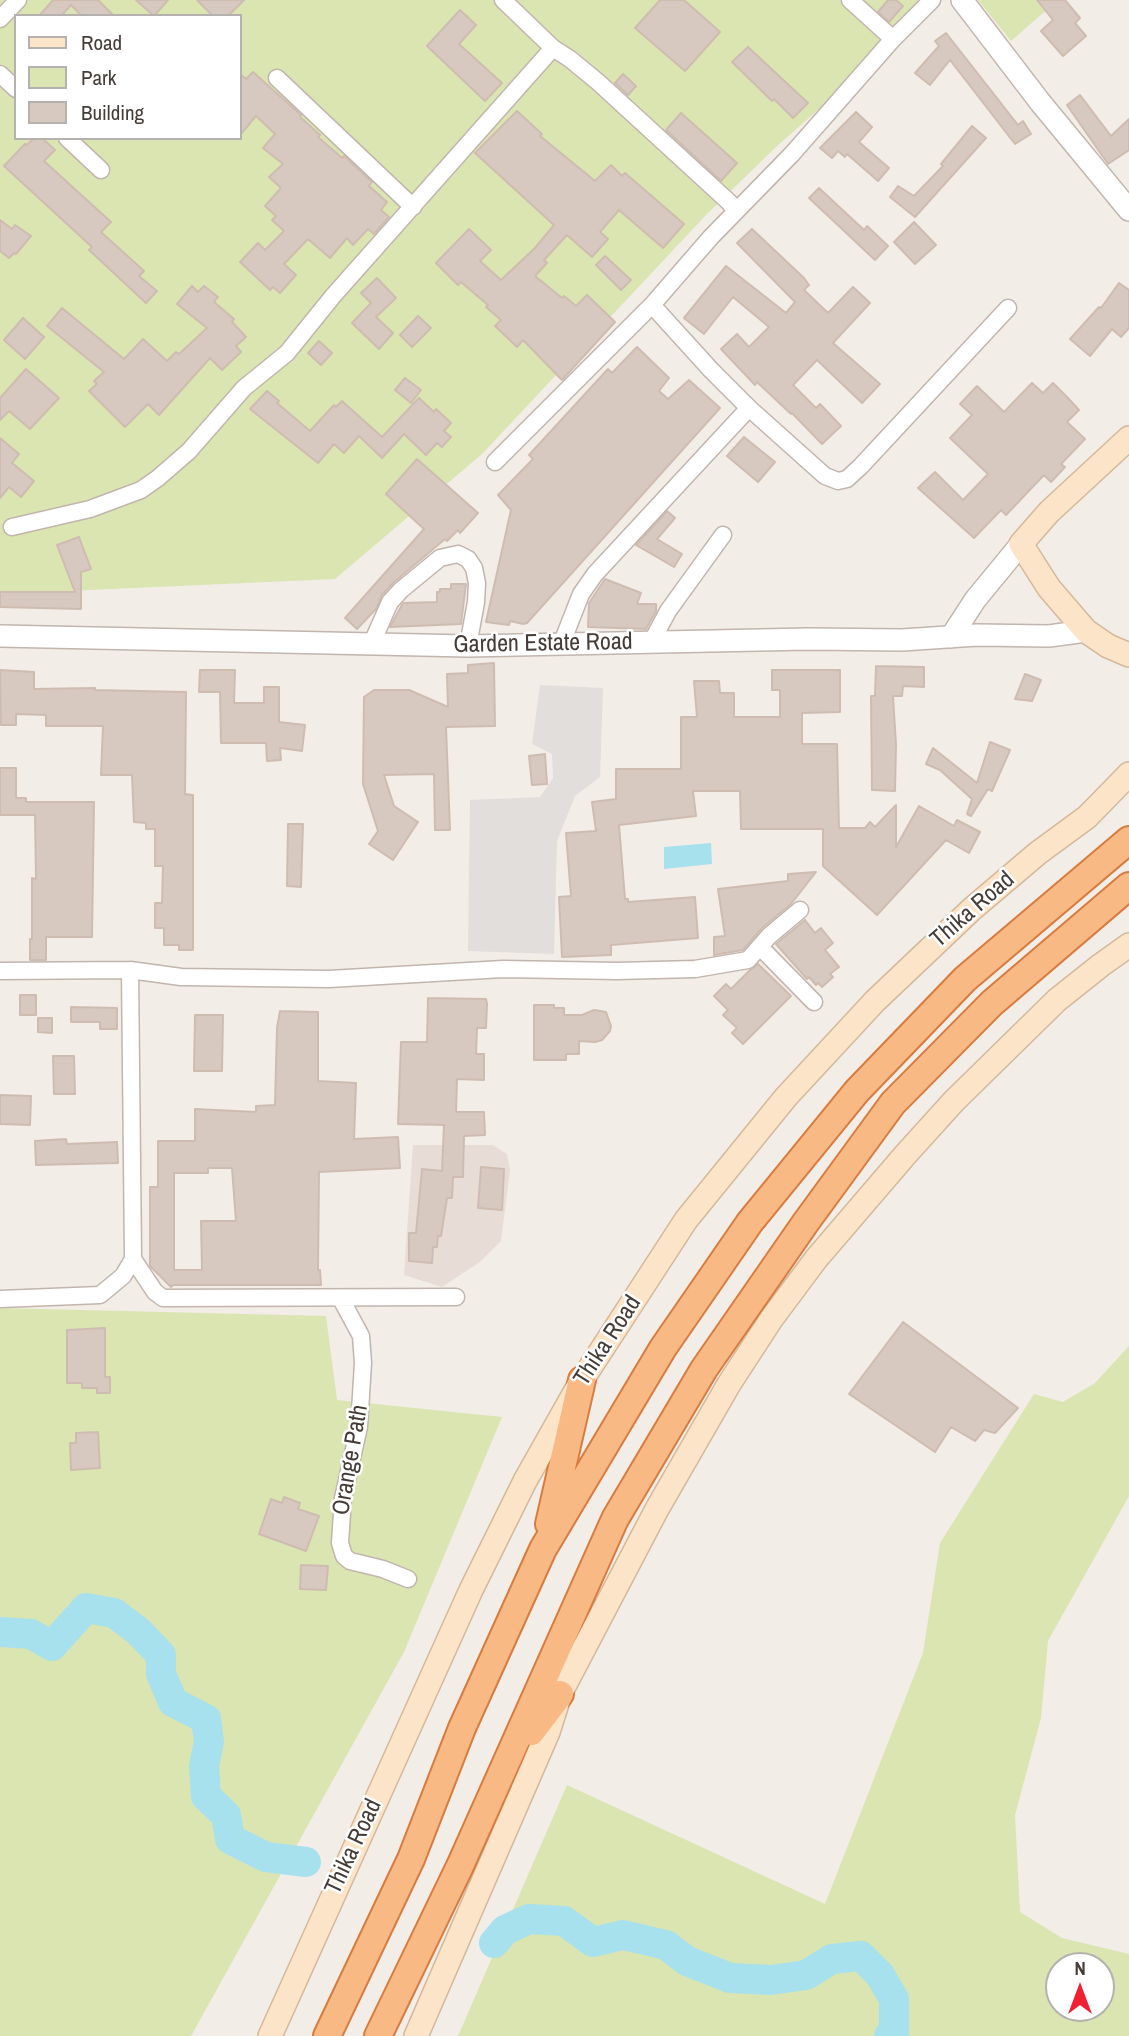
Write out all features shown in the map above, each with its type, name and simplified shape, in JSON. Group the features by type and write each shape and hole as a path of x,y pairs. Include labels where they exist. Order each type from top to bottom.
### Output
{"highway":[{"name":"Thika Road","path":"327,2036 411,1858 462,1728 543,1549 671,1336 750,1222 857,1091 965,979 1129,840"},
{"path":"378,2036 460,1866 615,1519 704,1369 893,1103 992,1003 1129,886"},
{"path":"543,1549 582,1380"},
{"path":"502,1771 560,1694"}],"main road":[{"path":"1129,438 1049,512 1021,544 1049,588 1086,631 1108,646 1129,655"},
{"name":"Thika Road","path":"270,2036 471,1590 525,1481 582,1380 686,1220 786,1097 875,1000 930,947 1038,853 1087,817 1129,774"},
{"path":"416,2036 548,1732 560,1694 709,1415 772,1318 864,1200 960,1094 1057,1000 1123,951"}],"street":[{"path":"0,19 18,0"},
{"path":"503,0 553,48 598,82 730,203 735,211"},
{"path":"850,0 893,39"},
{"path":"495,461 652,305 735,211 792,154 893,39 932,0"},
{"path":"962,0 1027,86 1129,210"},
{"path":"12,527 90,509 141,490 189,451 244,388 286,353 553,48"},
{"path":"0,74 14,87"},
{"path":"277,78 413,207"},
{"path":"69,140 101,170"},
{"path":"652,305 749,408 825,475 838,481 847,479 891,437 1008,309"},
{"path":"561,645 587,584 749,408"},
{"path":"651,643 668,611 723,535"},
{"path":"951,636 975,600 1021,544"},
{"path":"371,645 390,602 401,590 440,558 458,554 468,559 474,568 477,583 468,646"},
{"name":"Garden Estate Road","path":"0,636 468,646 807,639 902,640 977,635 1049,636 1086,631"},
{"path":"0,971 130,970 181,977 329,979 476,970 695,969 748,960 769,936 800,910"},
{"path":"761,948 814,1002"},
{"path":"0,1299 100,1295 123,1276 133,1259 130,970"},
{"path":"133,1259 155,1292 163,1298 456,1297"},
{"name":"Orange Path","path":"341,1299 361,1336 363,1363 359,1427 345,1483 340,1543 344,1556 350,1562 383,1569 408,1579"}],"shaded area":[{"path":"540,685 603,688 600,777 575,796 557,841 554,954 468,951 470,800 540,797 553,778 552,754 532,744"},
{"path":"413,1145 493,1145 507,1154 510,1170 501,1241 480,1262 442,1287 404,1275"}],"green space":[{"path":"0,0 942,0 776,147 706,215 482,454 335,579 0,594"},
{"path":"978,0 1058,0 1011,41"},
{"path":"0,1308 326,1316 337,1400 502,1417 404,1652 191,2036 0,2036"},
{"path":"1129,1346 1129,1496 1048,1641 1041,1718 1015,1815 1020,1912 1062,1938 1129,1954 1129,2036 458,2036 567,1785 825,1904 923,1653 940,1543 1034,1394 1063,1402 1095,1383"}],"water":[{"path":"711,843 712,864 664,869 664,847"}],"building":[{"path":"53,0 98,0 112,14 80,14 71,5 63,14 41,14"},
{"path":"136,0 168,0 156,14 152,14"},
{"path":"197,0 244,0 230,14 211,14"},
{"path":"660,0 684,0 720,32 685,71 635,28"},
{"path":"888,0 896,0 903,6 889,22 878,12"},
{"path":"1037,0 1065,0 1080,18 1075,23 1086,36 1063,56 1041,31 1053,20"},
{"path":"460,10 476,25 459,44 502,83 485,101 427,46"},
{"path":"946,33 1018,125 1023,121 1031,134 1015,144 950,60 930,85 915,73 939,46 935,41"},
{"path":"748,47 808,103 793,118 732,62"},
{"path":"253,72 301,115 300,117 320,135 318,137 372,182 369,186 387,202 381,210 389,217 374,234 368,229 353,245 347,238 330,258 308,239 284,264 296,275 280,293 273,287 270,290 240,262 258,243 265,250 284,231 272,220 276,216 265,206 281,188 269,177 283,164 263,148 275,134 256,116 242,133 242,76 246,79"},
{"path":"623,74 636,86 628,95 615,83"},
{"path":"1080,95 1111,136 1129,119 1129,150 1108,164 1067,105"},
{"path":"517,111 542,134 540,136 595,181 611,165 622,176 625,173 684,224 663,248 619,210 600,232 608,239 592,257 567,235 544,260 547,263 535,276 576,306 587,295 615,322 562,380 523,340 517,347 495,326 501,320 486,307 488,305 461,282 458,285 436,263 469,229 491,250 480,261 501,280 535,248 554,225 475,153"},
{"path":"856,112 872,127 859,142 889,168 878,181 847,154 845,157 838,151 832,158 820,148"},
{"path":"681,113 737,163 721,181 666,130"},
{"path":"972,126 986,138 915,217 890,197 898,186 914,196 943,166 941,164"},
{"path":"32,140 44,140 55,150 44,161 111,222 101,232 144,271 139,276 157,291 146,303 89,250 92,247 4,166"},
{"path":"819,188 864,230 867,226 888,246 875,260 809,198"},
{"path":"0,220 12,229 15,225 31,236 16,254 9,258 0,251"},
{"path":"914,222 936,245 915,264 894,242"},
{"path":"752,229 804,278 809,285 804,290 828,313 853,287 870,303 833,343 880,384 862,403 817,360 793,385 816,408 820,404 841,426 822,444 757,382 755,385 721,349 737,334 749,347 769,327 733,297 704,334 684,318 726,266 786,313 795,302 737,243"},
{"path":"605,256 631,280 621,290 596,265"},
{"path":"377,278 396,298 376,317 393,333 379,349 352,323 371,303 361,293"},
{"path":"1119,283 1129,290 1129,328 1121,337 1112,329 1090,356 1070,339 1099,307 1101,308"},
{"path":"192,286 198,292 204,286 218,297 214,302 234,319 232,322 246,337 236,346 241,352 222,370 210,358 159,415 148,404 125,427 89,391 97,384 94,381 104,372 47,326 62,308 124,359 143,339 167,361 176,352 179,354 207,328 177,304"},
{"path":"418,316 431,328 412,347 400,335"},
{"path":"23,318 44,337 25,359 4,340"},
{"path":"319,341 332,353 321,365 308,353"},
{"path":"637,347 669,378 659,391 668,399 689,380 720,408 527,623 510,621 509,625 486,622 511,510 498,495 533,459 529,455 608,369 612,373"},
{"path":"26,369 59,398 30,429 9,411 0,420 0,398"},
{"path":"405,378 421,390 411,403 395,390"},
{"path":"1032,383 1043,393 1053,383 1067,397 1079,410 1067,422 1085,439 1061,464 1065,467 1051,482 1044,475 1006,515 1001,510 974,538 918,488 935,472 963,500 988,474 950,438 972,415 960,404 977,386 1004,412"},
{"path":"267,391 310,431 334,405 336,407 342,401 382,437 419,398 451,423 444,431 451,437 442,447 437,443 426,455 404,434 382,458 359,436 344,453 334,444 318,463 250,409"},
{"path":"744,437 775,462 758,482 727,456"},
{"path":"0,438 19,454 12,463 34,481 21,497 9,487 0,498"},
{"path":"417,459 478,513 460,533 458,530 447,541 445,539 393,583 382,595 376,609 357,629 345,618 424,529 386,494"},
{"path":"667,511 675,518 657,539 682,554 674,567 636,545"},
{"path":"79,537 91,569 81,572 81,609 0,607 0,592 75,592 57,545"},
{"path":"605,579 641,593 637,604 656,604 656,611 646,629 588,627 589,603"},
{"path":"451,584 466,584 461,624 390,627 403,603 437,602 437,592 440,592 440,589 451,589"},
{"path":"494,663 495,726 446,727 450,830 435,830 434,774 384,775 394,806 418,822 393,860 369,844 378,831 363,784 364,697 374,690 409,690 448,707 447,674 468,673 468,665"},
{"path":"876,666 924,667 924,687 903,686 902,696 893,696 895,791 872,790 871,696 875,696"},
{"path":"0,670 34,672 34,689 95,688 186,692 185,794 193,795 193,950 179,950 179,945 164,945 164,928 155,928 155,903 162,903 163,866 155,866 155,829 146,829 146,823 134,822 132,775 101,775 103,726 46,726 46,715 16,714 16,725 1,725"},
{"path":"200,670 235,670 234,703 264,703 264,687 279,687 279,722 305,725 302,751 280,748 281,760 267,761 266,743 221,743 220,692 199,692"},
{"path":"772,670 840,670 840,712 802,713 802,744 837,744 839,828 865,828 870,822 875,827 896,805 896,847 919,806 954,826 957,820 980,832 969,853 946,840 877,915 823,866 823,829 741,829 740,791 693,791 696,816 619,825 625,899 628,899 628,902 695,897 698,938 611,945 611,955 562,957 559,897 571,896 566,833 596,831 592,802 616,799 616,769 681,769 681,717 697,717 694,681 719,681 720,693 734,693 734,717 780,717 780,690 772,690"},
{"path":"1025,674 1041,680 1032,701 1015,699"},
{"path":"990,742 1010,750 992,791 988,789 971,816 967,814 972,799 940,770 926,764 933,748 977,783"},
{"path":"545,754 547,784 532,785 529,756"},
{"path":"0,768 16,768 16,798 26,798 26,802 94,802 92,937 46,937 46,960 30,960 32,878 36,879 35,815 0,815"},
{"path":"288,824 303,824 301,887 287,886"},
{"path":"816,872 791,904 762,928 743,950 714,955 714,937 725,936 718,889 788,881 788,874"},
{"path":"805,920 815,933 821,928 833,943 825,950 839,967 830,974 833,977 822,987 809,977 807,979 776,944"},
{"path":"758,964 791,996 743,1044 732,1033 737,1028 723,1015 728,1010 714,996 726,984 731,989"},
{"path":"20,995 36,995 36,1015 20,1015"},
{"path":"428,998 486,999 487,1004 486,1028 477,1028 476,1054 484,1054 484,1080 457,1079 456,1112 484,1112 485,1135 464,1136 463,1177 453,1177 452,1198 447,1198 441,1236 438,1236 437,1247 433,1247 432,1263 409,1261 409,1233 416,1233 422,1169 442,1171 444,1125 398,1124 401,1042 427,1042"},
{"path":"534,1005 564,1008 564,1015 582,1015 594,1010 606,1012 610,1031 602,1040 579,1041 579,1054 566,1054 566,1060 534,1060"},
{"path":"71,1007 117,1008 117,1029 100,1029 100,1022 71,1022"},
{"path":"280,1011 318,1012 318,1081 356,1083 354,1139 398,1137 400,1168 319,1172 318,1270 321,1285 171,1287 150,1266 150,1187 158,1187 158,1141 195,1141 195,1109 256,1112 256,1106 275,1105","holes":["208,1168 232,1168 236,1221 201,1221 202,1270 174,1270 174,1173 208,1173"]},
{"path":"195,1015 223,1015 222,1071 194,1071"},
{"path":"38,1018 52,1018 52,1033 38,1032"},
{"path":"53,1056 74,1056 75,1094 54,1094"},
{"path":"0,1095 31,1096 30,1125 0,1124"},
{"path":"66,1139 67,1144 117,1142 118,1163 36,1165 35,1141"},
{"path":"481,1167 504,1169 502,1210 478,1208"},
{"path":"903,1322 1018,1408 995,1433 984,1430 975,1441 951,1427 935,1452 849,1394"},
{"path":"105,1328 105,1377 110,1377 110,1393 97,1393 97,1388 82,1388 82,1383 67,1383 67,1330"},
{"path":"98,1432 100,1468 71,1470 70,1443 76,1443 76,1433"},
{"path":"284,1497 300,1503 298,1509 319,1516 306,1551 259,1534 271,1499 282,1503"},
{"path":"301,1565 328,1566 326,1590 300,1589"}],"waterway":[{"path":"0,1632 31,1634 52,1646 86,1608 114,1613 138,1631 161,1655 161,1674 173,1702 206,1719 209,1742 204,1766 206,1796 226,1815 230,1839 266,1857 306,1862"},
{"path":"494,1943 505,1930 529,1919 564,1921 593,1942 623,1935 666,1945 687,1961 730,1978 771,1980 806,1975 832,1959 861,1956 880,1975 894,1999 894,2032 889,2036"}]}
